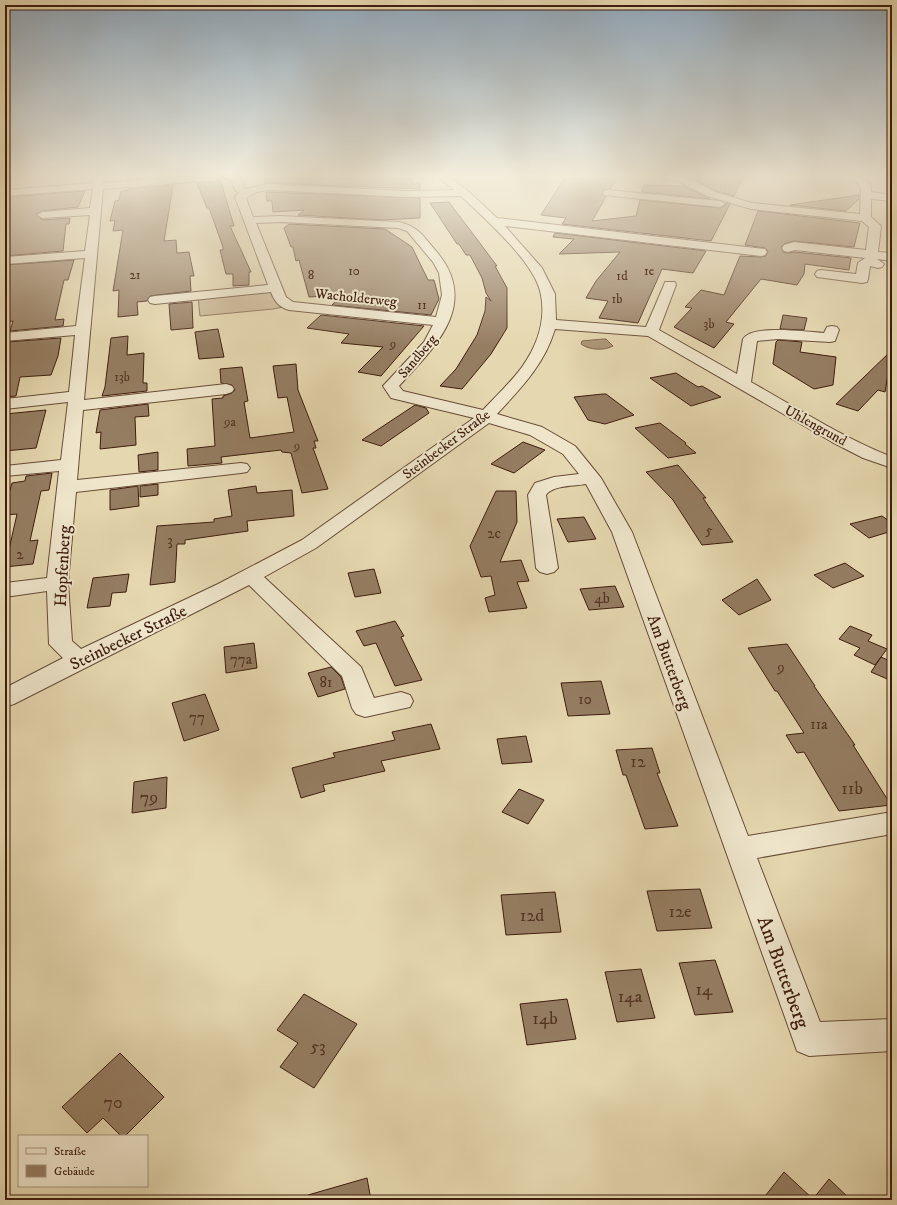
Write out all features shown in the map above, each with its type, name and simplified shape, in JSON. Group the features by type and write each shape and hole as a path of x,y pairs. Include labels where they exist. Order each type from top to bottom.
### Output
{"street":[{"name":"Hopfenberg","path":"79,660 61,644 57,583 93,233"},
{"name":"Wacholderweg","path":"255,233 280,298 289,306 442,322"},
{"name":"Sandberg","path":"415,233 438,261 445,273 449,296 442,322 430,344 391,386 397,395 486,417"},
{"name":"Steinbecker Straße","path":"5,698 251,576 309,544 358,511 486,417 528,370 542,346 549,324 548,294 536,268 505,233"},
{"path":"599,233 761,252"},
{"path":"821,274 862,279 864,263 871,258 874,233"},
{"path":"788,248 794,246 871,258 892,258"},
{"path":"6,260 91,254"},
{"path":"871,258 892,270"},
{"path":"651,332 670,285"},
{"path":"155,300 276,288"},
{"name":"Uhlengrund","path":"549,324 651,332 743,383 844,442 868,454 892,463"},
{"path":"5,337 83,330"},
{"path":"743,383 750,339 755,336 774,334 830,338 832,330"},
{"path":"5,404 76,401 226,389"},
{"name":"Am Butterberg","path":"486,417 536,431 569,450 592,478 622,532 809,1039 892,1035"},
{"path":"5,471 69,465"},
{"path":"67,487 242,468"},
{"path":"547,568 537,495 542,487 554,482 592,478"},
{"path":"251,576 353,673 365,708 401,701"},
{"path":"5,590 57,583"},
{"path":"739,849 892,823"}],"shaded area":[{"path":"276,288 289,306 200,316 198,296"},
{"path":"606,339 613,346 605,349 597,349 588,348 581,344 582,341"}],"building":[{"path":"5,233 65,233 63,251 5,256"},
{"path":"122,233 165,233 164,241 176,240 177,253 189,252 194,276 190,276 191,291 150,296 147,301 137,302 138,315 118,317 119,290 113,291"},
{"path":"218,233 233,233 251,272 249,272 249,285 233,286 233,274 226,274 220,250 223,250"},
{"path":"286,233 391,233 412,247 428,280 434,280 439,299 431,315 332,305 342,295 309,297 299,260 296,261 293,247 291,247"},
{"path":"450,233 472,233 497,266 495,266 507,288 507,328 491,354 462,389 440,386 456,369 477,335 485,311 486,297 491,301 486,293 482,278 470,255 466,255 459,244 457,244"},
{"path":"555,233 557,233 706,251 693,273 662,269 638,323 599,318 608,301 586,298 596,281 620,252 559,254 574,239 553,237"},
{"path":"643,233 715,233 711,241"},
{"path":"749,233 857,233 854,247 794,241 784,244 781,247 783,252 851,258 849,270 805,264 804,274 797,285 761,279 726,322 734,324 714,348 674,327 692,308 685,307 701,290 724,295 740,256 761,257 766,256 768,251 765,248 745,245"},
{"path":"74,260 68,280 64,280 55,320 64,319 63,326 10,331 13,321 5,322 5,265"},
{"path":"192,302 193,328 171,330 169,304"},
{"path":"321,315 424,326 381,376 358,372 383,347 341,343 349,334 307,328"},
{"path":"783,315 807,318 804,330 780,329"},
{"path":"218,329 224,357 199,359 195,332"},
{"path":"128,336 127,355 144,353 143,383 147,383 147,391 102,396 105,387 111,338"},
{"path":"61,338 58,356 51,375 20,377 16,396 5,397 5,352 7,342"},
{"path":"778,340 802,342 800,352 836,357 833,385 814,389 773,364 776,342"},
{"path":"892,350 885,392 878,390 858,411 836,404"},
{"path":"296,364 298,390 318,441 314,441 316,448 313,448 328,489 302,493 291,453 282,452 281,450 221,457 222,463 188,466 187,449 215,446 212,399 223,398 223,396 232,393 235,390 232,385 221,383 220,369 242,367 248,401 244,402 250,438 294,432 287,397 278,398 273,366"},
{"path":"676,373 698,387 702,386 721,397 691,406 650,378"},
{"path":"606,394 634,415 605,424 588,420 574,397"},
{"path":"148,404 149,416 135,417 136,445 100,449 101,432 96,433 100,410"},
{"path":"415,405 426,408 429,413 381,446 362,440"},
{"path":"46,410 36,448 5,451 5,414"},
{"path":"660,423 686,443 685,444 696,453 668,458 635,428"},
{"path":"523,442 545,450 514,473 491,464"},
{"path":"158,452 158,470 139,472 138,455"},
{"path":"678,465 706,498 703,498 733,542 702,545 673,500 646,472"},
{"path":"52,473 49,490 41,491 30,541 38,540 33,564 5,567 17,514 5,515 5,507 12,483 25,481 26,476"},
{"path":"158,484 158,495 140,497 140,486"},
{"path":"138,486 139,506 110,510 110,490"},
{"path":"256,486 257,493 292,490 294,516 247,521 248,531 185,540 185,544 177,544 175,582 150,585 157,526 214,522 214,519 232,516 228,490"},
{"path":"496,491 516,491 517,522 500,562 521,560 529,581 517,582 527,608 489,612 485,598 495,595 491,576 481,577 470,546"},
{"path":"882,516 892,523 892,531 869,538 850,524"},
{"path":"584,517 596,539 568,542 557,519"},
{"path":"845,563 864,576 833,588 814,575"},
{"path":"374,569 381,593 355,597 348,573"},
{"path":"129,574 126,592 112,593 110,606 87,608 93,578"},
{"path":"757,579 771,600 739,615 722,600"},
{"path":"615,586 624,607 589,610 580,589"},
{"path":"395,621 404,636 401,637 422,680 395,686 376,643 364,646 356,631"},
{"path":"850,626 872,635 868,641 887,649 875,665 854,655 860,648 839,639"},
{"path":"254,643 257,668 226,673 224,647"},
{"path":"787,644 855,745 853,745 891,805 839,811 804,752 797,753 786,735 804,733 748,648"},
{"path":"881,657 892,662 892,681 871,672"},
{"path":"331,667 341,677 345,689 318,697 308,673"},
{"path":"601,681 610,714 568,716 561,683"},
{"path":"205,694 219,730 184,741 172,703"},
{"path":"431,724 440,749 381,761 385,771 323,785 325,791 301,798 292,768 335,757 333,753 395,740 392,732"},
{"path":"526,736 532,762 502,764 497,739"},
{"path":"652,748 660,773 657,773 678,826 645,829 626,775 623,775 616,750"},
{"path":"167,777 166,808 132,813 134,782"},
{"path":"519,789 544,800 528,824 502,812"},
{"path":"700,889 712,928 657,931 647,891"},
{"path":"555,892 561,932 506,935 501,895"},
{"path":"715,960 733,1012 695,1015 679,963"},
{"path":"641,969 655,1018 617,1022 605,972"},
{"path":"304,994 357,1024 314,1088 280,1067 298,1043 277,1030"},
{"path":"567,999 576,1039 527,1045 520,1004"},
{"path":"120,1053 164,1097 126,1135 120,1135 103,1118 87,1133 62,1107"},
{"path":"784,1172 813,1199 829,1179 851,1200 762,1200"},
{"path":"367,1178 371,1200 308,1200 308,1195"}]}
